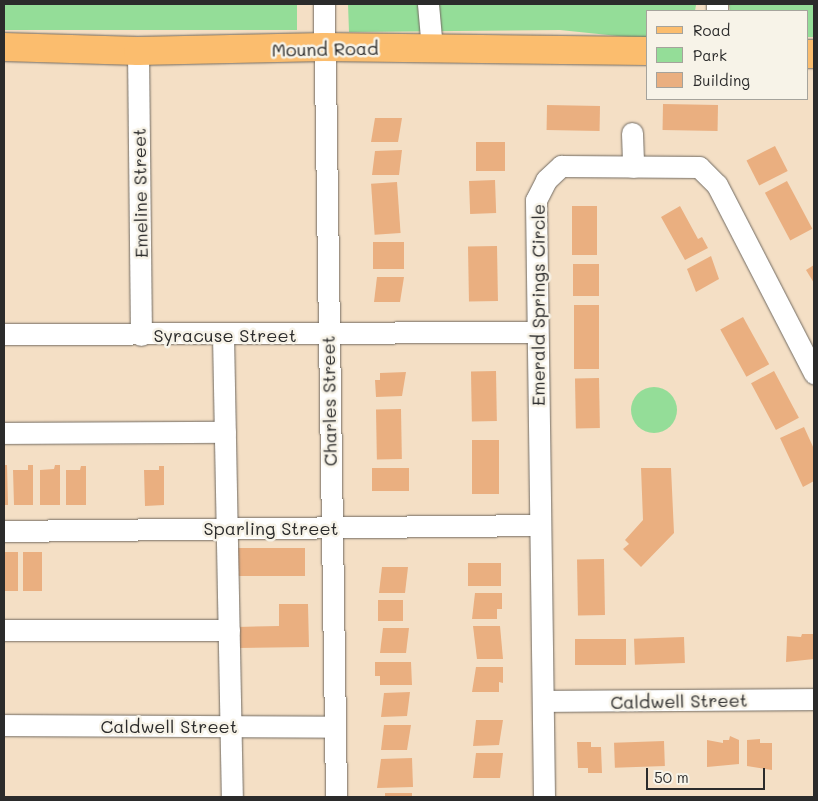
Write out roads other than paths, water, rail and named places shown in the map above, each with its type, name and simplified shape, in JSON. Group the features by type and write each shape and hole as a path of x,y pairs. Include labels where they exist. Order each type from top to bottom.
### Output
{"main road":[{"name":"Mound Road","path":"4,47 138,51 324,48 646,51"}],"street":[{"name":"Charles Street","path":"324,4 336,797"},
{"path":"428,4 432,49"},
{"name":"Emeline Street","path":"138,51 141,335"},
{"path":"632,133 633,167"},
{"name":"Emerald Springs Circle","path":"544,797 544,701 538,526 536,200 546,180 561,166 699,168 717,185 813,367"},
{"name":"Syracuse Street","path":"4,334 223,335 536,332"},
{"path":"223,335 232,797"},
{"path":"4,433 225,432"},
{"name":"Sparling Street","path":"4,531 538,526"},
{"path":"4,630 229,630"},
{"name":"Caldwell Street","path":"544,701 814,699"},
{"name":"Caldwell Street","path":"4,725 335,727"}]}
